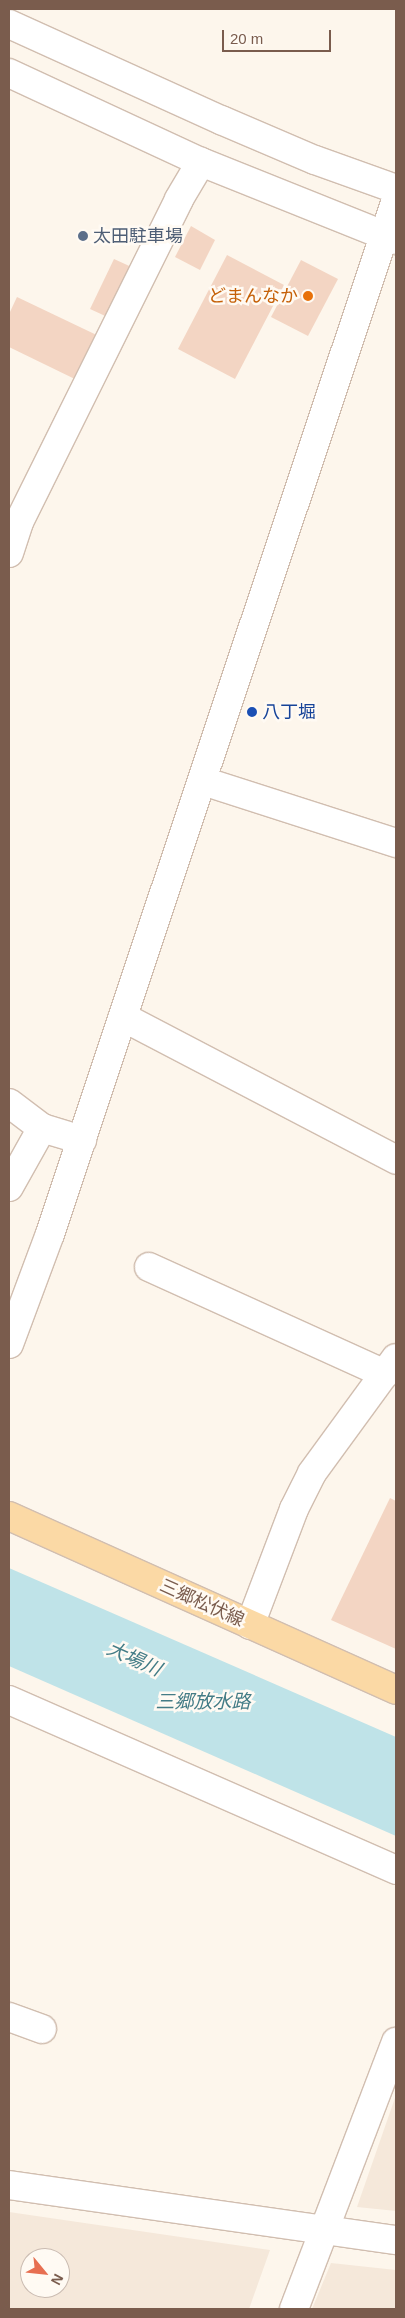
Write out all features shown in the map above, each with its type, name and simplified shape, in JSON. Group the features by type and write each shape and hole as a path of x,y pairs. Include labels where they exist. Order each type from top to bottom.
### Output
{"main road":[{"name":"三郷松伏線","path":"9,1516 396,1690"}],"street":[{"path":"9,24 221,120 315,160 396,189"},
{"path":"9,73 201,162 390,238"},
{"path":"9,553 19,522 179,199 201,162"},
{"path":"9,1344 50,1234 203,780 390,238 396,200"},
{"path":"203,780 396,843"},
{"path":"123,1016 396,1160"},
{"path":"9,1103 42,1128 82,1140"},
{"path":"9,1187 42,1128"},
{"path":"149,1267 391,1366 312,1472 294,1509 250,1625"},
{"path":"9,1700 396,1870"},
{"path":"9,2017 42,2029"},
{"path":"294,2309 394,2054"},
{"path":"9,2184 396,2240"}],"shaded area":[{"path":"396,2095 396,2211 357,2207"},
{"path":"9,2212 270,2250 249,2309 9,2309"},
{"path":"331,2263 396,2270 396,2309 312,2309"}],"water":[{"name":"三郷放水路","path":"9,1568 396,1737 396,1836 9,1666"}],"building":[{"path":"191,226 215,240 200,270 175,257"},
{"path":"227,255 284,285 235,379 178,349"},
{"path":"114,259 138,270 114,320 90,309"},
{"path":"301,260 338,279 308,336 271,317"},
{"path":"17,297 105,339 83,383 9,347 9,314"},
{"path":"390,1498 396,1501 396,1649 331,1620"}],"place":[{"name":"太田駐車場","path":"83,236"},
{"name":"どまんなか","path":"308,296"},
{"name":"八丁堀","path":"252,712"}],"water label":[{"name":"大場川","path":"134,1659"}]}
